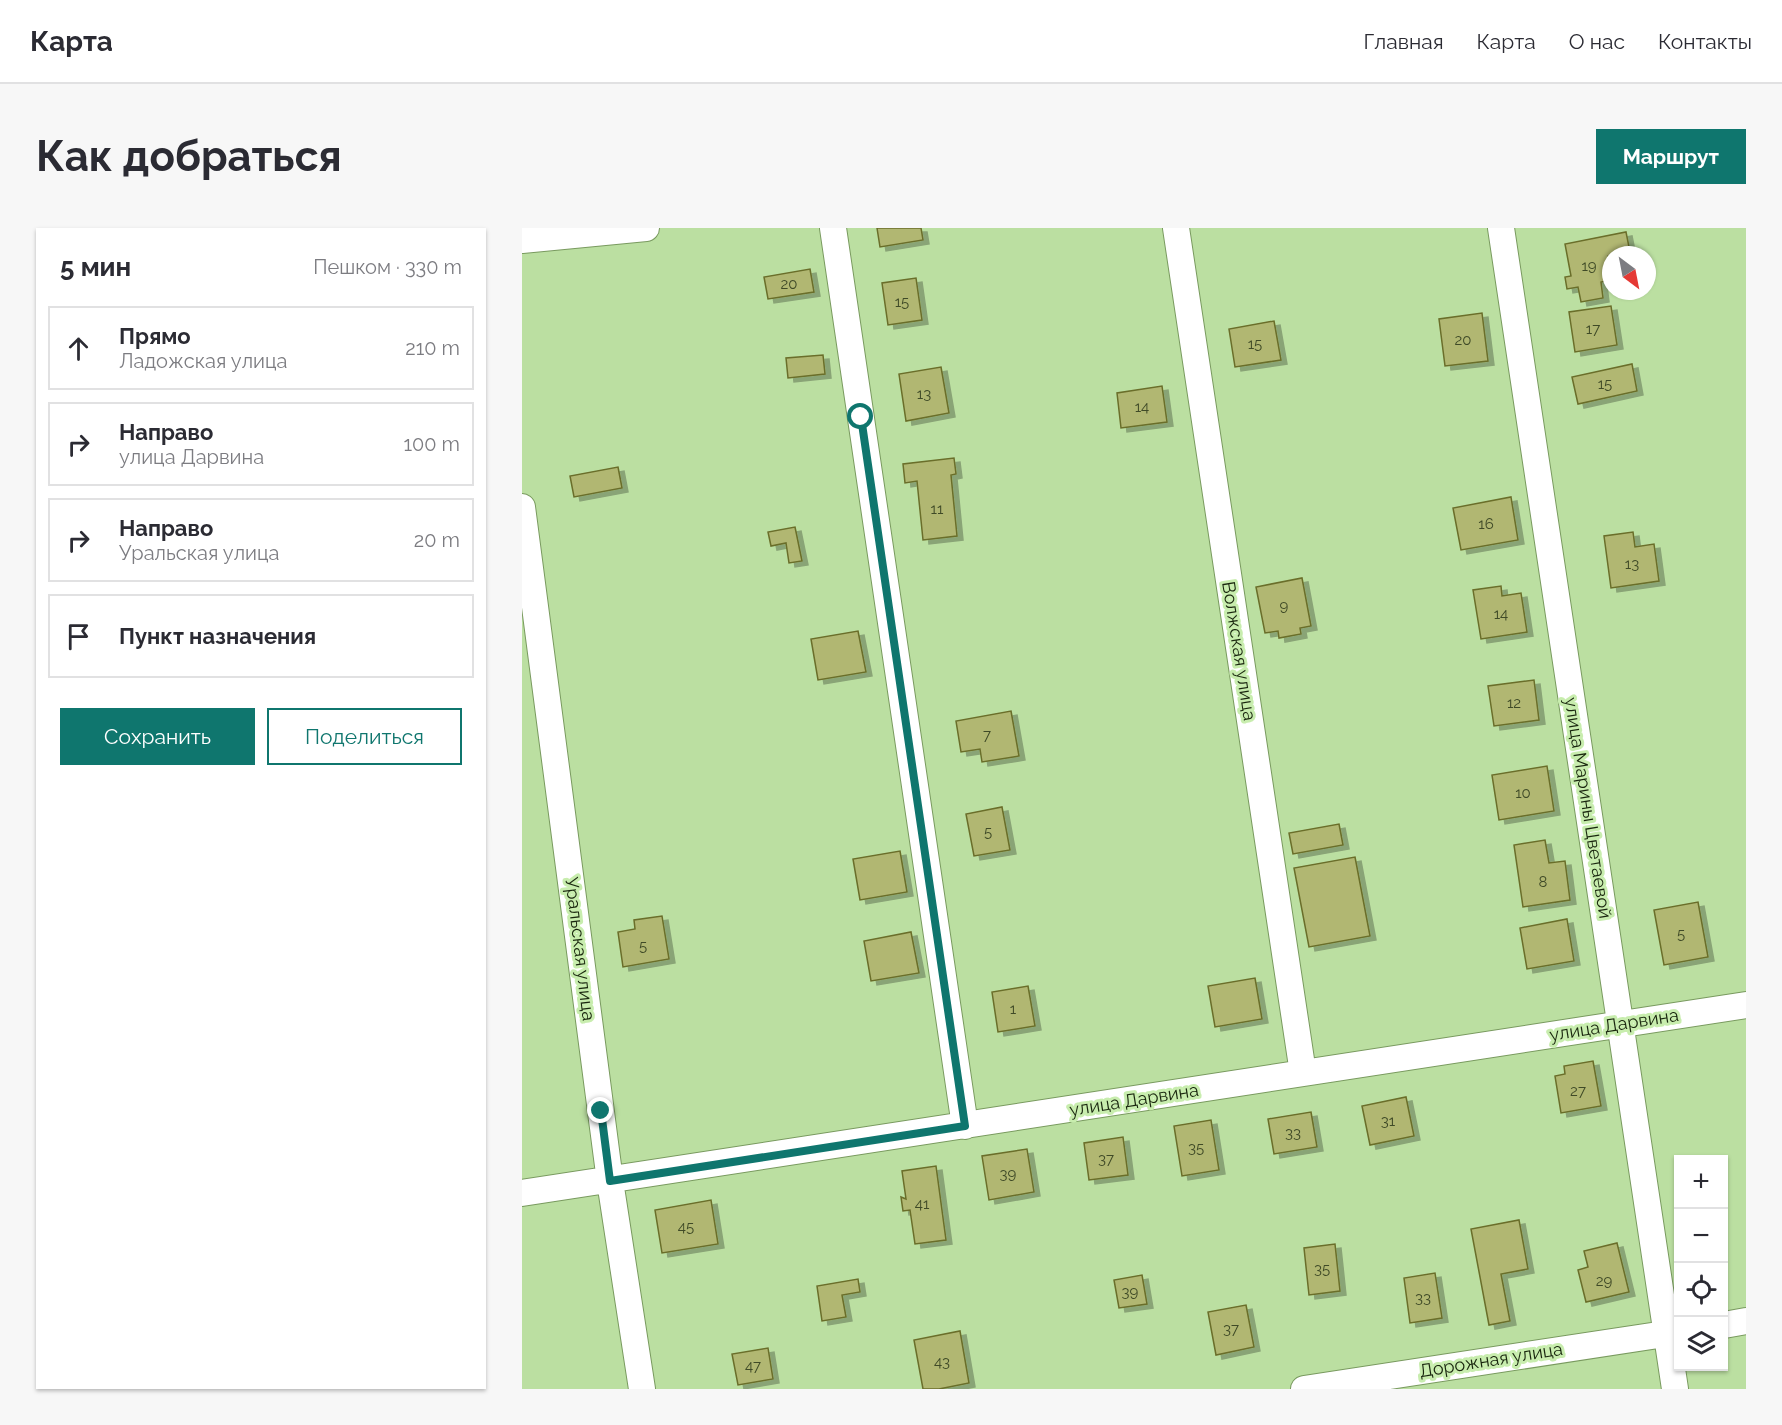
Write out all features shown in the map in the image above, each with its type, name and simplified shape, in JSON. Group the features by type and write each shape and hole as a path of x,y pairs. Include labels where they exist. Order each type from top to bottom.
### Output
{"street":[{"path":"522,240 646,228"},
{"path":"834,228 965,1126"},
{"name":"Волжская улица","path":"1176,228 1303,1073"},
{"name":"улица Марины Цветаевой","path":"1501,228 1621,1024 1673,1332 1675,1389"},
{"name":"Уральская улица","path":"522,507 610,1181 642,1389"},
{"name":"улица Дарвина","path":"522,1193 1746,1005"},
{"path":"1728,1324 1746,1321"},
{"name":"Дорожная улица","path":"1304,1389 1673,1332"}],"building":[{"path":"877,228 921,228 923,240 880,247"},
{"path":"1626,232 1629,246 1602,246 1602,298 1581,302 1578,287 1567,289 1565,277 1571,276 1565,244"},
{"path":"810,269 814,292 768,299 764,277"},
{"path":"916,278 922,320 888,325 882,283"},
{"path":"1611,306 1617,345 1575,352 1569,312"},
{"path":"1482,313 1488,361 1445,366 1439,319"},
{"path":"1274,321 1281,360 1235,367 1229,329"},
{"path":"823,355 825,374 788,378 786,358"},
{"path":"1632,364 1637,391 1578,404 1572,377"},
{"path":"941,367 949,413 906,421 899,374"},
{"path":"1162,386 1167,422 1121,428 1117,393"},
{"path":"954,458 956,474 951,475 957,536 923,540 917,481 905,483 903,464"},
{"path":"618,467 622,488 574,497 570,476"},
{"path":"1511,497 1518,540 1461,550 1453,508"},
{"path":"795,527 802,561 789,563 786,543 771,546 768,532"},
{"path":"1633,532 1635,547 1654,544 1659,581 1611,588 1604,536"},
{"path":"1302,578 1311,626 1300,628 1301,634 1279,638 1278,631 1265,633 1256,587"},
{"path":"1501,586 1502,596 1521,593 1527,632 1481,639 1473,590"},
{"path":"858,631 866,672 818,680 811,639"},
{"path":"1534,680 1539,720 1494,726 1488,686"},
{"path":"1011,711 1019,756 982,762 980,749 961,752 956,721"},
{"path":"1547,766 1554,811 1499,820 1492,775"},
{"path":"1002,807 1010,850 974,856 966,814"},
{"path":"1339,824 1343,845 1293,854 1289,833"},
{"path":"1545,840 1549,863 1565,861 1570,900 1523,907 1514,845"},
{"path":"900,851 907,892 860,900 853,859"},
{"path":"1355,857 1370,936 1309,947 1294,868"},
{"path":"1698,902 1708,957 1664,965 1654,910"},
{"path":"662,916 669,959 623,967 618,932 635,929 634,920"},
{"path":"1567,919 1574,961 1527,969 1520,928"},
{"path":"911,932 919,973 871,981 864,941"},
{"path":"1255,978 1262,1019 1215,1027 1208,986"},
{"path":"1028,986 1035,1026 998,1032 992,992"},
{"path":"1593,1061 1601,1106 1561,1113 1555,1076 1565,1074 1564,1066"},
{"path":"1406,1097 1414,1136 1370,1145 1362,1106"},
{"path":"1311,1112 1317,1147 1274,1154 1268,1119"},
{"path":"1211,1120 1219,1170 1182,1176 1174,1126"},
{"path":"1123,1137 1128,1175 1089,1180 1084,1143"},
{"path":"1027,1149 1034,1192 989,1200 982,1156"},
{"path":"936,1166 946,1240 915,1244 910,1210 903,1211 901,1197 906,1199 902,1171"},
{"path":"711,1200 718,1244 662,1253 655,1210"},
{"path":"1519,1220 1528,1269 1501,1274 1510,1321 1489,1325 1471,1229"},
{"path":"1617,1243 1629,1292 1586,1302 1578,1270 1588,1267 1584,1251"},
{"path":"1335,1244 1340,1291 1309,1295 1304,1248"},
{"path":"1435,1273 1442,1318 1410,1323 1404,1278"},
{"path":"1142,1275 1147,1304 1119,1308 1114,1280"},
{"path":"858,1279 860,1292 842,1295 846,1317 822,1321 817,1286"},
{"path":"1246,1305 1254,1347 1216,1355 1208,1312"},
{"path":"960,1331 969,1383 939,1389 923,1389 914,1340"},
{"path":"768,1348 773,1379 738,1385 732,1354"}],"route":[{"path":"601,1111 610,1181 965,1126 861,417"}]}
